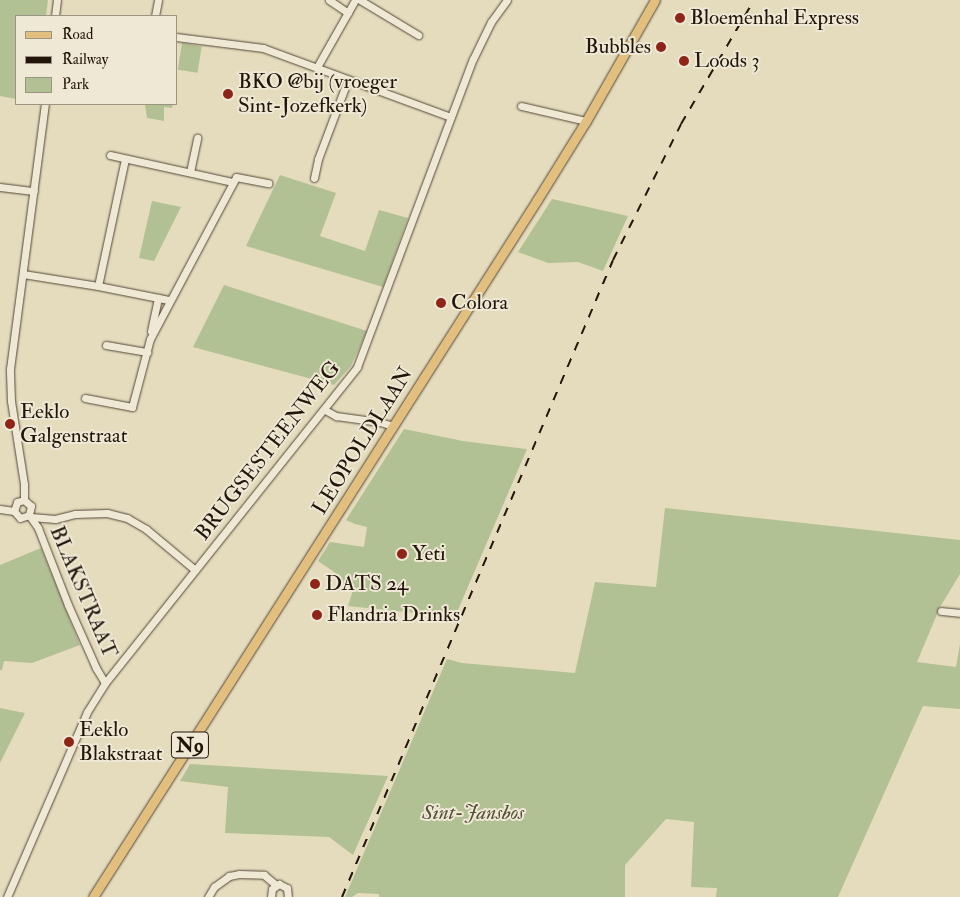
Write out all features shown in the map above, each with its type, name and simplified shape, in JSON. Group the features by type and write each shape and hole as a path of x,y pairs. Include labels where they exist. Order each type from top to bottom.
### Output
{"main road":[{"name":"LEOPOLDLAAN","path":"93,897 586,121 655,0"}],"street":[{"path":"55,15 57,0"},
{"path":"156,15 158,0"},
{"path":"329,0 348,13"},
{"path":"317,67 355,0"},
{"path":"360,0 418,36"},
{"name":"BRUGSESTEENWEG","path":"7,897 84,719 105,682 357,367 482,38 507,0"},
{"path":"178,37 264,48 452,117"},
{"path":"314,178 318,159 348,79"},
{"path":"30,516 31,506 24,500 24,484 11,401 10,369 45,105"},
{"path":"521,106 586,121"},
{"path":"190,172 197,138"},
{"path":"110,155 233,182"},
{"path":"98,286 125,159"},
{"path":"150,339 169,300 236,177 268,183"},
{"path":"0,187 34,191"},
{"path":"23,274 169,300"},
{"path":"85,398 132,406 147,352 158,298"},
{"path":"106,345 147,352"},
{"path":"324,410 336,416 380,422 392,426"},
{"path":"14,511 17,502 24,500"},
{"path":"0,509 14,511 20,518 30,516 50,520 75,514 107,513 127,518 146,529 195,570"},
{"name":"BLAKSTRAAT","path":"30,516 42,538 89,653 105,682"},
{"path":"941,611 960,613"},
{"path":"208,897 214,887 229,876 239,874 257,873 264,875 276,885"},
{"path":"271,897 272,889 276,885 282,884 287,888 288,897"}],"green space":[{"path":"0,0 48,0 46,15 15,15 15,99 0,96"},
{"path":"182,43 202,46 198,73 178,70"},
{"path":"145,105 173,105 172,108 164,107 164,121 147,118"},
{"path":"280,175 336,193 320,236 365,251 379,210 408,218 383,287 246,246"},
{"path":"552,199 628,216 603,271 578,262 548,263 518,252"},
{"path":"152,201 181,207 154,261 139,258"},
{"path":"224,285 367,331 351,366 334,385 193,347"},
{"path":"404,429 463,441 527,449 455,617 348,606 354,587 337,581 337,574 318,561 330,542 364,547 367,527 346,520"},
{"path":"665,508 960,540 960,574 940,607 917,662 956,667 960,644 960,709 923,706 838,897 716,897 717,888 691,887 694,822 666,819 625,865 625,897 379,897 379,894 358,893 352,897 345,897 447,659 462,663 575,673 595,582 656,587"},
{"path":"41,548 80,645 32,663 4,661 2,670 0,670 0,565"},
{"path":"0,708 25,713 0,763"},
{"name":"Sint-Jansbos","path":"190,764 388,776 353,855 329,837 225,833 228,787 180,781"}],"railway":[{"path":"342,897 613,260 681,124 754,0"}],"place":[{"name":"Bloemenhal Express","path":"680,18"},
{"name":"Bubbles","path":"661,47"},
{"name":"Loods 3","path":"684,61"},
{"name":"BKO @bij (vroeger Sint-Jozefkerk)","path":"228,94"},
{"name":"Colora","path":"441,303"},
{"name":"Eeklo Galgenstraat","path":"10,424"},
{"name":"Yeti","path":"402,554"},
{"name":"DATS 24","path":"315,584"},
{"name":"Flandria Drinks","path":"317,615"},
{"name":"Eeklo Blakstraat","path":"69,742"}]}
